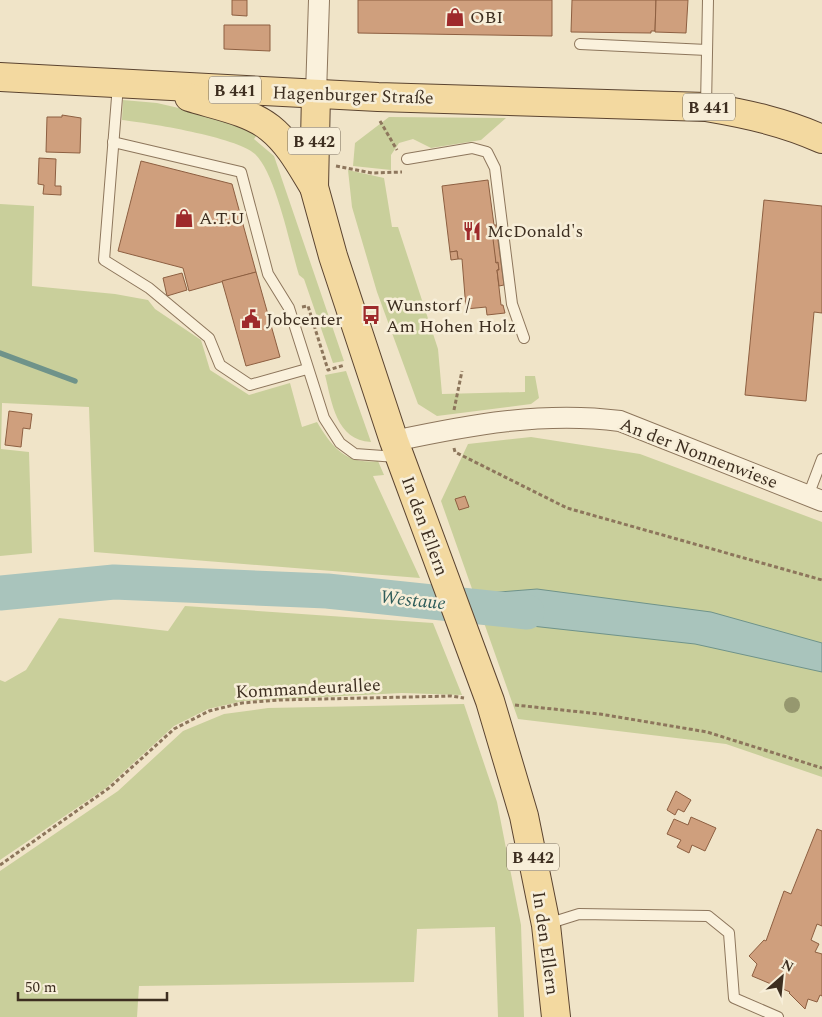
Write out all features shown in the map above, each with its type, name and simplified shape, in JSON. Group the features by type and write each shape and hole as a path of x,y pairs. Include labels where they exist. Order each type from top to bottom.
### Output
{"main road":[{"name":"Hagenburger Straße","path":"0,77 378,97 706,106 751,114 792,126 822,138"},
{"path":"154,85 253,118 269,127 314,174"},
{"name":"In den Ellern","path":"316,94 314,174 333,256 397,449 490,701 524,816 546,925 556,1017"}],"street":[{"path":"316,94 319,0"},
{"name":"An der Nonnenwiese","path":"397,449 451,430 486,422 549,417 594,418 620,421 815,499"}],"lane":[{"path":"706,106 708,0"},
{"path":"580,44 707,50"},
{"path":"118,84 104,260 149,288 209,338 220,364 250,385 307,369"},
{"path":"113,142 241,172 268,274 289,308 324,418 340,443 355,454 397,449"},
{"path":"406,159 472,148 487,152 495,168 512,304 524,338"},
{"path":"815,499 822,459"},
{"path":"546,925 579,914 708,916 729,933 734,998 778,1017"}],"path":[{"path":"378,97 381,123 395,148 406,159"},
{"path":"314,174 409,172"},
{"path":"289,308 308,306 328,370 367,358"},
{"path":"462,371 451,430 455,452 567,508 822,580"},
{"name":"Kommandeurallee","path":"0,865 109,788 174,729 209,711 242,703 279,700 451,696 600,714 707,732 822,768"}],"green space":[{"path":"123,100 157,103 248,124 260,131 254,139 274,156 344,361 333,363 304,279 299,275 276,193 263,164 255,154 230,142 212,137 152,124 122,120"},
{"path":"389,117 506,118 481,140 431,148 413,139 399,143 391,155 391,170 353,166 355,143"},
{"path":"348,170 384,178 392,227 398,227 438,349 442,394 525,392 525,376 535,376 539,398 531,404 437,416 418,404 377,292 352,207"},
{"path":"0,204 34,206 32,286 115,294 148,300 155,309 201,340 210,370 249,395 290,383 302,427 317,422 328,439 341,452 357,460 378,461 384,475 373,476 420,578 94,552 89,407 2,403 1,449 29,452 32,553 0,556"},
{"path":"346,371 371,442 359,440 350,435 343,427 333,408 325,375"},
{"path":"531,437 640,454 822,522 822,777 726,744 518,719 441,501 468,444"},
{"path":"185,606 433,623 462,695 402,693 243,701 208,709 174,726 106,788 0,860 0,680 5,682 26,670 59,618 168,631"},
{"path":"464,704 497,802 521,925 524,1017 498,1017 495,927 417,929 414,982 139,986 137,1017 0,1017 0,871 118,791 183,731 224,714 268,708"}],"water":[{"path":"537,589 711,612 822,643 822,672 695,644 486,621 474,594"}],"building":[{"path":"232,0 247,0 247,16 232,15"},
{"name":"OBI","path":"358,0 552,0 552,36 358,33"},
{"path":"572,0 656,0 655,31 651,31 651,33 571,32"},
{"path":"656,0 688,0 686,33 655,32"},
{"path":"224,25 270,25 270,51 224,49"},
{"path":"62,115 81,118 80,153 46,152 47,117 62,117"},
{"path":"39,158 56,159 55,186 61,186 61,195 43,194 44,185 38,184"},
{"name":"A.T.U","path":"141,161 232,184 256,272 189,291 183,268 118,251"},
{"path":"488,180 494,225 491,226 492,231 494,230 501,305 503,305 505,313 487,315 486,307 466,309 462,259 458,259 457,251 450,252 442,186"},
{"path":"764,200 822,206 822,313 814,312 806,401 745,395"},
{"path":"496,225 504,285 499,286 498,262 496,263 493,239 495,238 491,226"},
{"path":"457,251 458,259 451,260 450,252"},
{"name":"Jobcenter","path":"256,272 280,357 246,366 222,281"},
{"path":"182,273 187,290 167,296 163,278"},
{"path":"9,411 32,414 30,429 23,428 21,447 5,445"},
{"path":"465,496 469,507 459,510 455,499"},
{"path":"676,791 691,800 684,812 678,809 675,815 667,810"},
{"path":"691,817 716,828 705,851 692,845 689,853 677,847 681,840 667,834 674,819 688,825"},
{"path":"817,829 822,831 822,926 817,924 811,940 819,944 815,952 822,954 822,996 820,995 817,1002 808,999 805,1009 790,992 752,976 757,964 749,956 764,940 766,941 784,891 791,894"}],"waterway":[{"path":"0,353 75,381"},
{"name":"Westaue","path":"0,593 114,582 327,591 527,612"}],"place":[{"name":"OBI","path":"455,17"},
{"name":"A.T.U","path":"184,218"},
{"name":"McDonald's","path":"472,231"},
{"name":"Wunstorf / Am Hohen Holz","path":"371,315"},
{"name":"Jobcenter","path":"251,319"}]}
